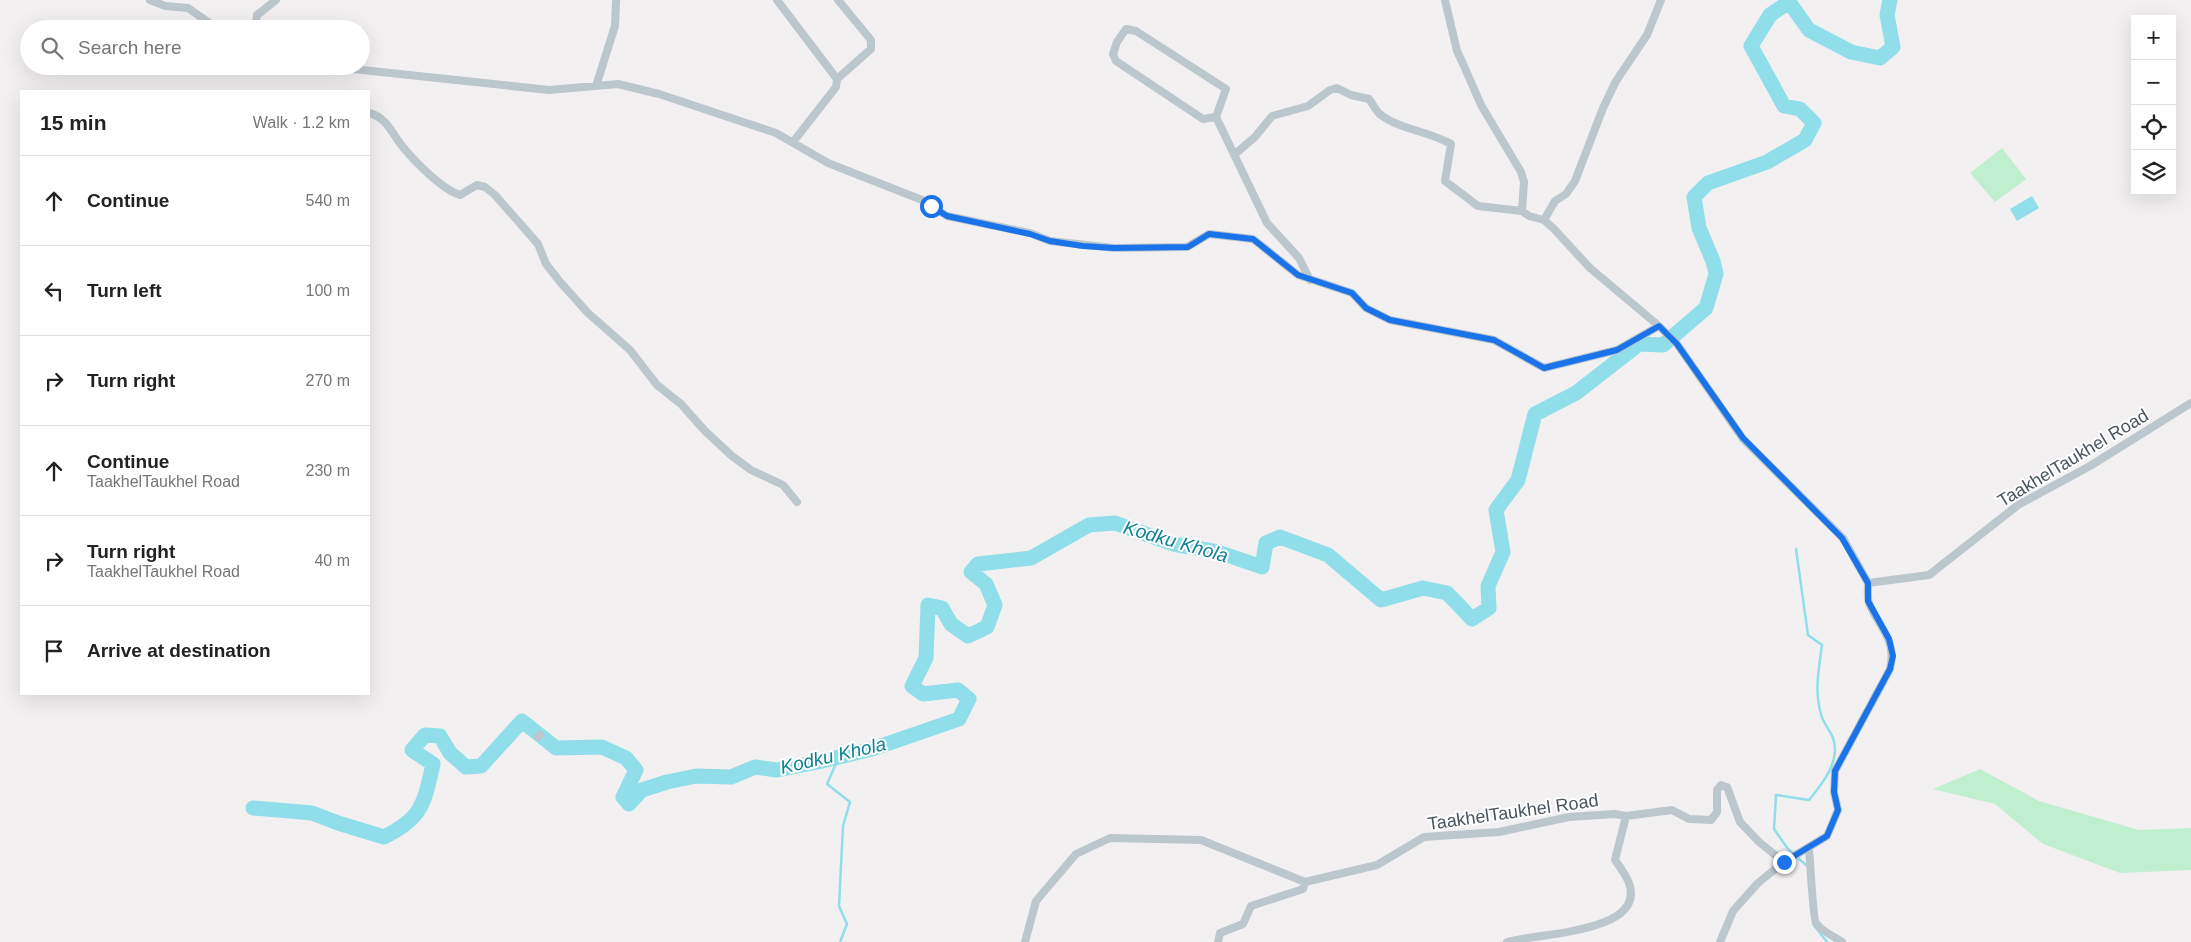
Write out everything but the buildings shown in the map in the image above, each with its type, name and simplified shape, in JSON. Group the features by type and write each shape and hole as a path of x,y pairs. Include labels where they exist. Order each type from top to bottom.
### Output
{"street":[{"path":"150,0 188,8 205,20"},
{"path":"256,20 257,15 276,0"},
{"path":"596,86 615,26 616,0"},
{"path":"777,0 837,79"},
{"path":"793,142 836,88 837,79 871,49 871,40 838,0"},
{"path":"1445,0 1457,51 1481,105 1521,172 1524,182 1522,211"},
{"path":"1544,220 1555,201 1566,194 1575,181 1603,108 1616,82 1647,34 1661,0"},
{"path":"1216,118 1203,119 1116,61 1113,54 1126,30 1136,31 1226,89 1216,118 1267,223 1299,258 1310,280"},
{"path":"370,70 549,90 618,84 660,94 776,133 828,163 922,200 947,216 1030,234 1050,241 1114,248 1188,247 1209,234 1253,239 1298,275 1352,293 1366,308 1390,320 1494,340 1544,368 1617,350 1662,328"},
{"path":"1235,154 1255,137 1272,116 1308,106 1330,90 1337,88 1351,95 1369,99 1380,115 1401,125 1436,135 1451,144 1444,181 1478,206 1522,211 1529,216 1544,220 1590,268 1662,328 1677,344 1743,438 1842,538 1868,583 1868,601 1889,639 1893,656 1890,669 1835,771 1834,792 1838,810 1827,836 1784,862 1758,883 1733,910 1720,942"},
{"path":"370,113 377,115 389,125 399,142 416,162 452,192 460,195 477,185 485,187 495,196 538,244 546,264 561,283 588,313 630,350 657,385 681,404 705,431 732,456 758,474 782,485 797,502"},
{"name":"TaakhelTaukhel Road","path":"1868,583 1929,576 2018,506 2090,466 2191,403"},
{"name":"TaakhelTaukhel Road","path":"1305,882 1377,865 1424,837 1499,832 1568,817 1615,814 1626,816 1672,810 1689,819 1711,820 1717,812 1717,790 1721,785 1727,786 1740,822 1759,842 1784,862"},
{"path":"1507,942 1585,930 1623,913 1629,905 1630,884 1615,860 1626,816"},
{"path":"1025,942 1036,901 1076,854 1110,838 1201,840 1305,882 1303,889 1251,906 1243,924 1220,933 1218,942"},
{"path":"1806,850 1814,891 1814,916 1817,924 1842,942"}],"green space":[{"path":"2002,148 2026,179 1995,202 1970,173"},
{"path":"1980,769 2039,801 2139,830 2191,828 2191,870 2120,873 2043,844 1995,804 1933,789"}],"water":[{"path":"2032,196 2039,208 2017,221 2010,209"}],"waterway":[{"name":"Kodku Khola","path":"253,808 312,813 384,837 407,823 420,808 424,799 433,764 412,750 425,735 440,736 450,753 466,767 481,766 522,721 556,748 602,747 626,758 636,770 623,797 629,804 642,790 667,782 696,776 731,777 755,767 777,770 872,749 959,719 969,699 958,690 923,694 912,686 926,658 928,605 942,608 951,624 968,636 987,627 995,605 986,584 971,572 978,564 1031,558 1089,525 1115,523 1173,544 1218,552 1262,567 1266,543 1280,537 1328,555 1381,600 1423,588 1447,593 1472,619 1489,608 1488,586 1503,552 1496,510 1518,480 1535,414 1576,393 1639,344 1663,345 1706,308 1716,274 1713,261 1699,228 1694,197 1708,183 1767,162 1805,140 1814,123 1800,109 1784,106 1751,46 1770,15 1789,2 1809,30 1851,52 1880,58 1893,47 1887,15 1890,0"},
{"path":"1796,549 1808,635 1822,645 1818,679 1819,705 1835,747 1833,763 1825,779 1809,800 1776,795 1774,829 1788,849 1807,866"},
{"path":"839,757 827,784 850,802 843,826 839,906 847,924 840,942"},
{"path":"1813,924 1827,942"}],"route":[{"path":"931,206 947,216 1030,234 1050,241 1083,246 1114,248 1188,247 1209,234 1253,239 1298,275 1352,293 1366,308 1390,320 1494,340 1544,368 1617,350 1659,326 1677,344 1743,438 1842,538 1868,583 1868,601 1889,639 1893,656 1890,669 1835,771 1834,792 1838,810 1827,836 1784,862"}]}
